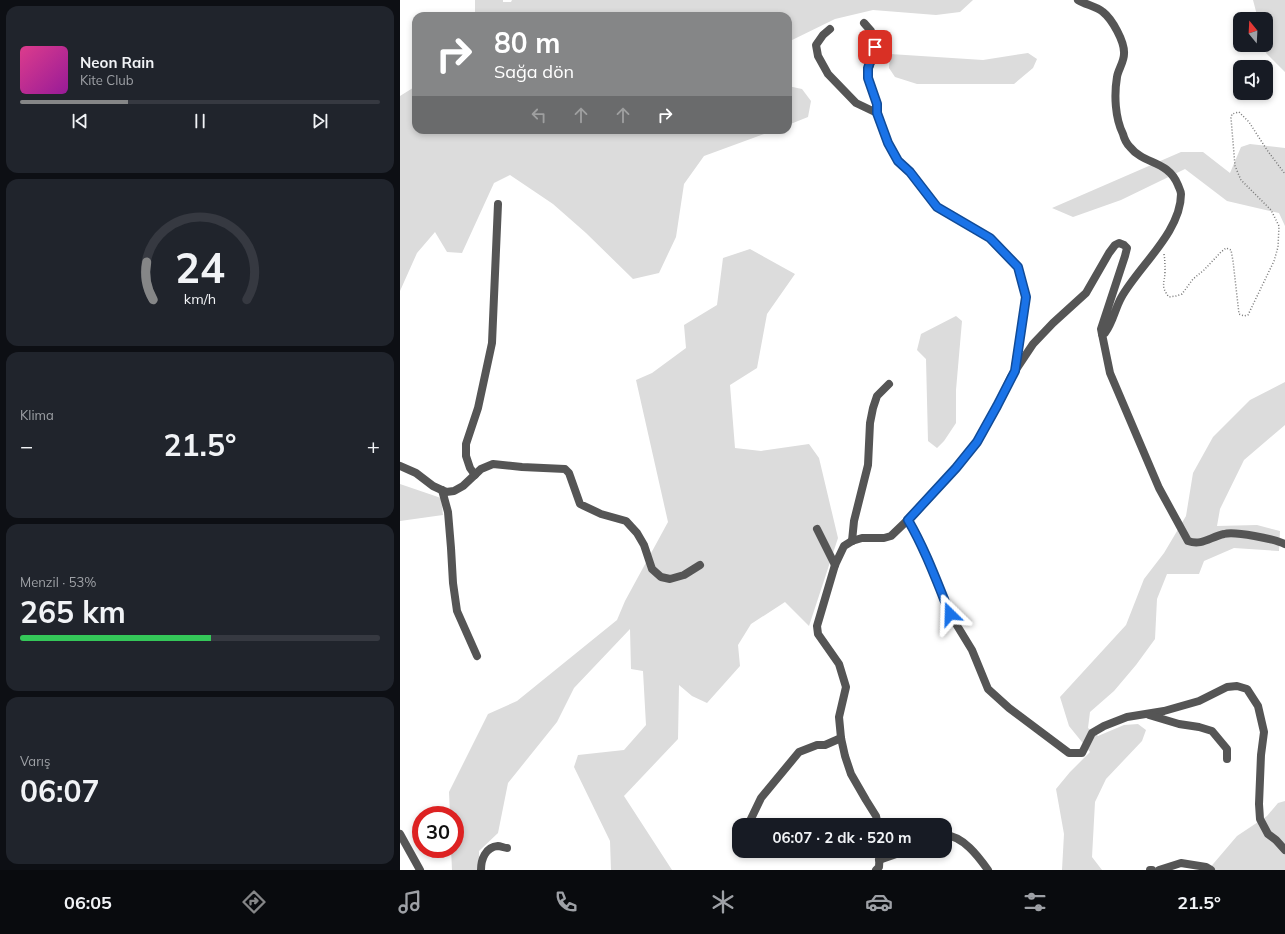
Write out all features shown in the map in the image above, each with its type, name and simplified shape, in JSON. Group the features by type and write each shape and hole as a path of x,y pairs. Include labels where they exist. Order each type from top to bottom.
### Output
{"street":[{"path":"1078,0 1102,12 1110,21 1122,40 1124,54 1117,77 1116,113 1122,133 1130,148 1144,158 1162,166 1174,176 1181,193 1177,215 1163,241 1121,298 1111,326 1105,333 1102,334"},
{"path":"864,23 871,31 874,42 873,57 868,68 868,78 877,104 877,113 888,143 898,161 910,172 937,207 990,238 1018,267 1026,297 1015,371"},
{"path":"830,29 823,35 816,45 818,56 828,74 856,103 877,113"},
{"path":"475,475 470,468 466,456 466,444 478,408 492,343 498,204"},
{"path":"876,818 851,774 845,756 840,738 839,717 846,687 839,664 818,634 817,626 835,566 844,546 852,541 862,538 884,538 891,536 908,520 956,468 977,442 1015,371 1038,339 1086,293 1109,252 1119,242 1126,248 1125,256 1101,329 1110,373 1159,488 1188,541 1196,544 1225,534 1259,536 1285,544"},
{"path":"852,541 854,521 868,465 870,423 873,408 877,396 889,384"},
{"path":"400,466 416,473 433,486 446,492 454,491 463,486 481,469 493,464 565,469 569,473 580,504 600,514 626,521 637,533 644,545 652,569 661,577 670,579 684,575 700,565"},
{"path":"442,490 448,512 452,583 457,611 477,656"},
{"path":"908,520 931,567 950,614 972,650 988,689 1009,708 1069,753 1082,753 1092,733 1104,726 1127,717 1164,711 1199,701 1227,687 1238,686 1247,689 1258,706 1264,732 1261,755 1259,804 1260,818 1268,834 1285,850"},
{"path":"817,530 835,566"},
{"path":"1146,714 1179,724 1199,727 1212,731 1227,749 1227,759"},
{"path":"751,818 761,798 799,752 825,745 840,738"},
{"path":"400,834 420,870"},
{"path":"952,836 955,836 964,843 988,870"},
{"path":"481,870 481,861 487,851 498,846 507,848"},
{"path":"876,870 879,867 880,860 886,858"},
{"path":"1159,870 1181,863 1206,867 1211,870"}],"path":[{"path":"1163,241 1165,273 1163,283 1164,291 1169,296 1182,294 1193,278 1204,270 1221,252 1226,248 1231,250 1239,314 1244,316 1248,315 1274,261 1278,247 1279,226 1271,210 1241,180 1235,166 1231,118 1232,114 1239,112 1249,122 1285,174"}],"shaded area":[{"path":"475,0 503,0 503,2 511,2 512,0 973,0 960,12 936,15 873,10 835,19 792,40 792,12 475,12"},
{"path":"1253,0 1285,0 1285,72 1266,52 1273,52 1273,12 1256,12"},
{"path":"1028,53 1037,59 1033,68 1014,84 917,84 895,77 889,68 890,54 983,60"},
{"path":"792,87 802,89 811,101 808,117 792,123"},
{"path":"412,88 412,134 764,134 704,156 684,184 676,237 659,273 633,279 586,233 553,204 510,175 494,183 462,253 447,252 435,232 417,253 400,291 400,96"},
{"path":"1250,144 1285,148 1285,226 1279,213 1227,201 1185,169 1121,200 1073,217 1052,208 1181,152 1203,152 1230,173 1241,147"},
{"path":"750,249 795,274 767,314 757,368 730,385 735,448 761,451 809,444 819,458 838,538 809,626 785,602 751,624 738,645 740,666 707,703 692,696 679,685 678,739 624,796 672,870 611,870 610,841 574,767 578,755 624,750 646,725 643,671 631,669 630,629 574,688 557,722 508,783 498,833 479,851 479,870 452,870 451,858 464,858 464,806 450,806 449,792 488,714 517,701 617,620 625,601 668,522 636,380 652,373 686,348 684,325 717,305 723,258"},
{"path":"956,316 962,321 956,390 956,423 944,441 937,448 928,441 926,359 917,350 921,334"},
{"path":"1285,382 1285,425 1244,460 1220,509 1217,526 1257,525 1280,531 1279,551 1234,548 1204,561 1199,574 1167,574 1157,599 1155,639 1114,691 1090,712 1088,728 1098,736 1124,725 1138,724 1146,730 1142,741 1106,779 1095,802 1092,857 1102,870 1062,870 1064,834 1056,789 1090,752 1069,726 1060,697 1126,625 1144,579 1164,553 1186,516 1193,473 1213,437 1250,400"},
{"path":"400,484 441,498 443,515 400,521"},
{"path":"1285,801 1285,870 1208,870 1237,836 1267,816 1278,803"}],"route":[{"path":"875,47 873,57 868,68 868,78 877,104 877,113 888,143 898,161 910,172 937,207 990,238 1018,267 1026,297 1015,371 997,406 977,442 956,468 908,520 931,567 950,614"}]}
